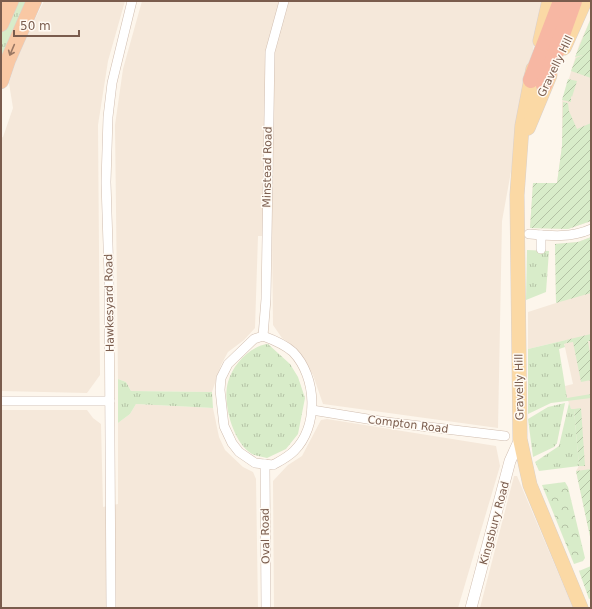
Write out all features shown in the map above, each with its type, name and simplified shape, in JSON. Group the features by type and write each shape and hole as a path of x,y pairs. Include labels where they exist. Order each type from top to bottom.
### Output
{"highway":[{"path":"1,24 11,1"},
{"path":"1,81 8,60 34,1"},
{"path":"538,83 560,1"},
{"path":"538,83 583,5"}],"main road":[{"name":"Gravelly Hill","path":"550,1 538,83 522,126 517,195 520,439 530,485 581,608"}],"street":[{"name":"Hawkesyard Road","path":"111,608 110,401 106,182 108,117 112,83 132,1"},
{"name":"Minstead Road","path":"263,336 266,300 270,52 284,1"},
{"path":"529,234 541,236 574,236 591,230"},
{"path":"540,249 541,236"},
{"path":"263,336 284,345 294,353 308,380 312,410 308,428 294,451 273,465 255,463 239,452 232,443 224,426 220,390 221,378 228,364 254,339 263,336"},
{"path":"1,401 110,401"},
{"name":"Compton Road","path":"312,410 386,422 505,436"},
{"name":"Kingsbury Road","path":"471,608 510,461 520,439"},
{"name":"Oval Road","path":"265,464 266,608"},
{"path":"581,608 591,604"}],"shaded area":[{"path":"44,1 125,1 108,61 98,125 100,375 87,393 1,391 1,138 3,137 13,108 9,83 18,53"},
{"path":"142,1 542,1 502,221 498,428 323,404 313,375 296,348 282,338 273,325 272,236 258,236 255,328 244,340 228,352 221,365 212,392 131,391 126,382 118,379 115,125 123,69"},
{"path":"591,18 591,221 568,229 530,228 533,183 557,183 562,146 562,102 579,45"},
{"path":"591,237 591,541 576,471 579,466 574,409 571,409 565,386 573,384 564,343 566,340 528,349 528,312 556,303 555,244 578,242"},
{"path":"136,404 213,408 219,437 225,450 243,467 253,472 256,479 258,608 1,608 1,410 87,410 93,418 101,424 103,507 118,504 118,423 130,414"},
{"path":"327,419 496,446 500,466 458,608 274,608 273,481 288,465 302,456 321,420"},
{"path":"514,476 517,476 573,608 480,608"}],"green space":[{"path":"16,1 26,1 1,58 1,33"},
{"path":"591,18 591,78 571,71 576,58 583,55 575,57"},
{"path":"568,79 577,81 572,97 571,96 571,102 562,100"},
{"path":"563,102 568,103 569,111 577,129 591,123 591,221 568,229 530,228 533,183 557,183 562,146"},
{"path":"591,237 591,293 556,303 555,244 578,242"},
{"path":"527,250 549,251 546,292 526,300"},
{"path":"591,334 591,348 590,341 588,341 591,360 591,380 581,382 573,342 567,343 566,340"},
{"path":"566,340 567,343 564,344 565,347 559,349 567,398 591,394 591,398 551,403 528,414 528,349"},
{"path":"268,344 290,364 298,377 305,398 298,434 286,449 267,458 252,454 245,449 239,441 234,432 228,411 227,390 230,375 243,357 255,348"},
{"path":"118,379 126,382 131,391 212,392 213,408 136,404 130,414 118,423"},
{"path":"565,403 557,443 554,447 533,457 528,419 548,407"},
{"path":"569,403 571,409 574,409 579,466 539,471 535,462 559,446"},
{"path":"581,408 585,466 579,466 574,409"},
{"path":"591,469 591,541 576,471"},
{"path":"565,482 568,487 585,558 583,561 574,564 542,485"},
{"path":"591,566 591,598 589,599 579,571"}]}
